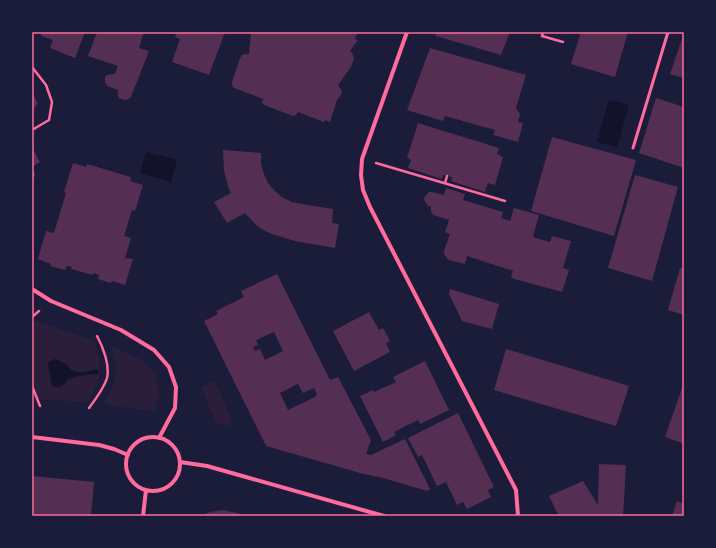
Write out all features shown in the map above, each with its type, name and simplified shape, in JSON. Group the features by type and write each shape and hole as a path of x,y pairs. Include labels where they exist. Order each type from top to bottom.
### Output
{"street":[{"path":"406,32 362,159 361,175 363,190 370,207 516,490 518,516"},
{"path":"32,289 51,301 121,330 154,350 169,368 176,387 175,408 159,438"},
{"path":"32,437 99,445 128,455"},
{"path":"146,438 159,438 167,441 174,447 180,462 179,471 176,478 170,485 154,491 146,490 138,486 132,480 126,464 128,455 135,444 140,440 146,438"},
{"path":"180,462 207,466 384,516"},
{"path":"143,516 146,490"}],"lane":[{"path":"633,148 668,32"}],"path":[{"path":"543,32 542,36 563,42"},
{"path":"32,67 46,84 52,102 49,120 32,130"},
{"path":"362,159 506,201"},
{"path":"445,183 447,176"},
{"path":"86,316 98,338 107,362 107,378 99,394 89,408"},
{"path":"32,386 40,406"}],"shaded area":[{"path":"609,100 629,105 617,147 597,142"},
{"path":"146,152 177,160 171,182 140,173"},
{"path":"37,321 95,341 100,373 99,379 88,402 32,399 32,325"},
{"path":"111,346 144,361 156,375 159,396 154,411 120,407 104,403 114,383 117,368"},
{"path":"55,359 77,372 86,372 97,369 99,372 98,374 83,375 69,379 64,385 54,387 51,382 48,362"},
{"path":"215,381 232,420 230,426 216,423 201,387"}],"building":[{"path":"42,32 85,32 75,58 50,48 53,40 41,36"},
{"path":"97,32 144,32 139,48 149,51 131,97 128,99 125,100 119,98 118,90 107,86 105,81 105,77 107,75 115,74 118,66 88,56"},
{"path":"177,32 225,32 209,75 172,62 180,39 175,37"},
{"path":"251,32 358,32 355,39 358,40 350,51 354,58 351,67 338,85 342,92 337,100 330,122 325,120 324,122 298,112 293,116 264,105 262,102 263,99 234,88 232,82 240,58 242,55 249,54"},
{"path":"435,32 510,32 501,55 436,36"},
{"path":"581,32 628,32 615,77 571,64"},
{"path":"684,33 684,78 670,74"},
{"path":"430,48 526,75 516,108 520,114 518,122 523,123 518,142 493,135 495,130 445,116 443,121 407,110"},
{"path":"32,92 38,103 32,110"},
{"path":"656,98 684,107 684,168 639,153"},
{"path":"418,123 499,148 497,154 503,157 495,185 488,183 485,192 451,181 452,177 443,175 442,179 408,168 411,160 407,158"},
{"path":"552,137 636,160 614,236 531,211"},
{"path":"32,147 40,162 32,167"},
{"path":"223,150 261,153 261,164 268,183 282,197 292,202 333,209 332,223 339,224 335,248 295,241 275,235 256,225 245,213 227,223 214,202 231,193 224,171"},
{"path":"73,163 86,167 87,164 131,177 130,181 143,185 135,211 132,210 124,236 131,238 125,258 133,259 125,285 98,279 99,275 93,273 93,275 71,269 72,267 67,266 65,270 50,266 51,264 38,259 46,231 54,233"},
{"path":"32,168 35,176 32,180"},
{"path":"635,175 678,187 652,281 608,268"},
{"path":"446,188 465,194 463,200 503,212 501,218 510,221 514,208 539,215 533,237 550,242 552,236 571,241 563,268 569,270 562,292 511,278 513,271 467,256 465,264 449,260 444,254 444,251 450,234 445,232 449,220 433,215 431,212 431,207 427,205 424,199 429,192 444,195"},
{"path":"680,268 684,269 684,315 668,310"},
{"path":"277,274 330,380 338,377 371,440 366,454 371,455 405,439 430,489 427,491 266,446 204,321 218,314 216,311 244,297 241,291","holes":["274,332 283,351 265,360 260,349 255,351 253,347 258,345 256,340","298,384 303,393 314,388 317,394 315,397 288,410 280,393"]},
{"path":"450,289 499,304 492,329 462,321 449,294"},
{"path":"369,312 379,330 383,328 390,341 386,343 390,352 354,371 333,331"},
{"path":"506,349 629,386 616,426 494,390"},
{"path":"425,361 449,410 420,424 418,420 394,432 396,435 383,442 360,396 373,390 374,392 396,382 393,377"},
{"path":"684,382 684,444 665,437"},
{"path":"458,413 494,487 488,490 491,497 467,509 463,502 457,505 446,482 437,486 422,455 418,457 408,438"},
{"path":"599,464 626,465 623,516 559,516 549,496 583,481 598,505"},
{"path":"32,476 94,482 91,516 50,516 32,514"},
{"path":"677,501 684,504 684,516 672,516"},
{"path":"223,510 246,516 200,516 210,512"}]}
